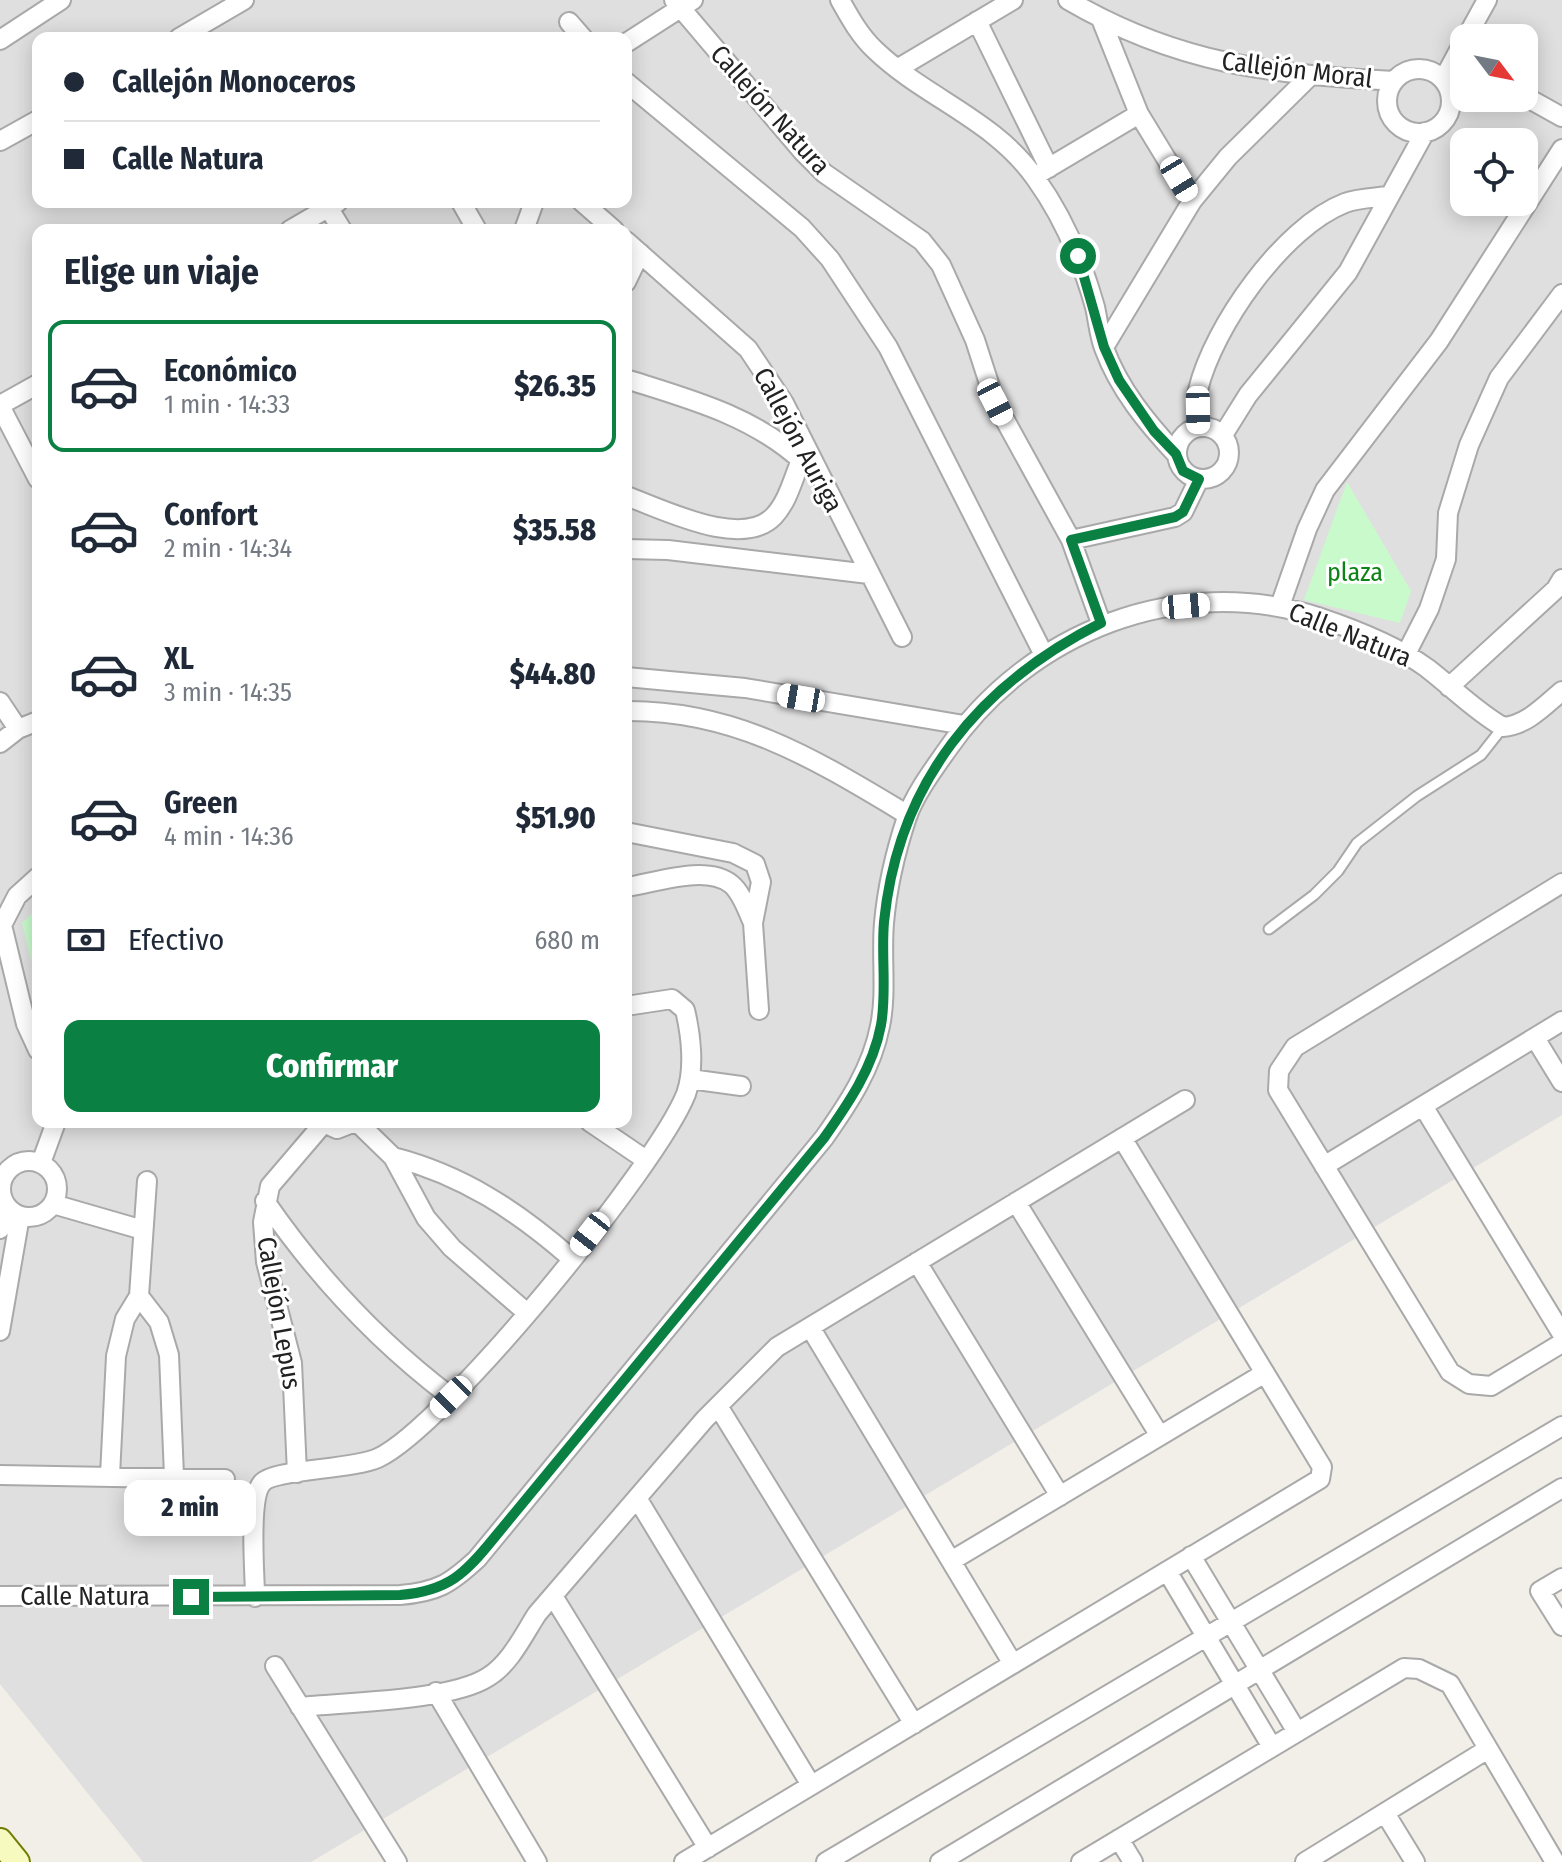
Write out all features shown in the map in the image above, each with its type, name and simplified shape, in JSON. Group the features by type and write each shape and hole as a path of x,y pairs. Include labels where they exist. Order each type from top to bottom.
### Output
{"main road":[{"path":"0,1841 17,1862"}],"street":[{"path":"0,40 61,0"},
{"path":"189,32 244,0"},
{"path":"840,0 856,28 897,69 962,109 1042,172"},
{"path":"897,69 1013,0"},
{"name":"Callejón Moral","path":"1068,0 1101,19 1182,51 1241,68 1394,81"},
{"path":"1475,24 1487,0"},
{"path":"632,39 682,3"},
{"name":"Callejón Natura","path":"682,3 803,152 824,173 922,241 941,265 975,340 995,402 1071,540 1101,623"},
{"path":"1101,19 1139,114 1192,201"},
{"path":"977,21 1078,256 1104,347 1137,408 1176,454 1183,471 1199,479 1217,476 1228,462 1228,443 1223,435 1207,426 1198,427 1182,436 1176,454"},
{"path":"569,22 578,32"},
{"path":"1424,69 1443,80 1451,100 1449,111 1436,128 1425,132 1404,129 1389,113 1389,91 1402,74 1424,69"},
{"path":"1443,80 1450,69"},
{"path":"1104,347 1192,201 1228,157 1310,76"},
{"path":"632,87 802,228 830,259 888,347 1044,655"},
{"path":"1538,104 1562,117"},
{"path":"1042,172 1139,114"},
{"path":"0,141 32,123"},
{"path":"1223,435 1248,395 1348,272 1425,132"},
{"path":"1280,606 1325,490 1439,341 1562,149"},
{"path":"1198,427 1197,394 1205,368 1232,316 1266,268 1299,231 1346,203 1388,196"},
{"path":"300,224 328,208"},
{"path":"589,208 607,224"},
{"name":"Callejón Auriga","path":"633,247 748,349 784,403 804,454 902,637"},
{"path":"1406,654 1429,609 1446,559 1448,513 1469,445 1499,378 1562,294"},
{"name":"Callejón Auriga","path":"632,381 706,404 748,422 804,454"},
{"path":"32,387 0,406 32,467"},
{"name":"Callejón Auriga","path":"632,498 699,522 748,530 763,526 776,514 804,454"},
{"path":"1071,540 1175,517 1183,512 1199,479"},
{"path":"632,549 668,550 869,574"},
{"path":"1449,687 1556,589 1562,579"},
{"name":"Calle Natura","path":"0,1596 255,1597 426,1593 452,1583 487,1546 824,1138 852,1097 871,1058 881,1025 884,923 908,815 964,725 1044,655 1101,623 1156,609 1216,604 1280,606 1321,618 1406,654 1503,727"},
{"path":"632,678 745,688 964,725"},
{"path":"1503,727 1515,726 1532,716 1562,691"},
{"path":"0,702 18,729"},
{"path":"632,711 667,711 735,725 802,753 908,815"},
{"path":"0,743 18,729 32,723"},
{"path":"632,833 733,853 755,864 761,882 753,923 759,1010"},
{"path":"704,847 706,875"},
{"path":"632,886 706,875 731,884 753,923"},
{"path":"32,882 17,896 1,925 32,1037"},
{"path":"1562,883 1295,1047 1279,1071 1278,1090 1450,1372 1469,1384 1491,1386 1562,1343"},
{"path":"255,1597 255,1502 263,1476 338,1470 379,1457 416,1432 451,1397 571,1258 646,1160 674,1117 690,1079 688,1020 680,1003 659,999 632,1005"},
{"path":"1324,1166 1562,1021"},
{"path":"1535,1038 1562,1082"},
{"path":"690,1079 741,1086"},
{"path":"300,1707 452,1691 490,1677 553,1596 637,1498 718,1406 777,1347 1185,1100"},
{"path":"1423,1106 1562,1334"},
{"path":"41,1163 54,1128"},
{"name":"Callejón Lepus","path":"297,1473 292,1363 263,1243 265,1201 281,1168 318,1128"},
{"path":"362,1128 393,1157 426,1218 452,1248 526,1312"},
{"path":"599,1128 646,1160"},
{"path":"684,1862 1320,1479 1322,1467 1122,1138"},
{"path":"393,1157 444,1172 499,1201 571,1258"},
{"path":"17,1163 41,1163 56,1181 53,1204 38,1216 15,1213 4,1203 1,1181 17,1163"},
{"path":"110,1475 116,1356 125,1319 139,1296 147,1181"},
{"name":"Callejón Lepus","path":"265,1201 312,1265 352,1312 402,1360 451,1397"},
{"path":"1016,1202 1160,1436"},
{"path":"53,1204 143,1230"},
{"path":"0,1229 15,1213"},
{"path":"0,1331 15,1213"},
{"path":"917,1262 1060,1496"},
{"path":"139,1296 159,1322 169,1355 174,1476"},
{"path":"810,1327 1013,1664"},
{"path":"951,1561 1265,1373"},
{"path":"718,1406 914,1724"},
{"path":"826,1862 1562,1426"},
{"path":"0,1475 225,1479"},
{"path":"940,1862 1562,1488"},
{"path":"637,1498 811,1785"},
{"path":"1191,1556 1297,1732"},
{"path":"1167,1571 1272,1747"},
{"path":"1562,1578 1540,1591 1562,1626"},
{"path":"553,1596 708,1848"},
{"path":"275,1666 397,1862"},
{"path":"1081,1862 1404,1668 1419,1669 1450,1684 1555,1862"},
{"path":"436,1692 537,1862"},
{"path":"1305,1862 1488,1749"},
{"path":"1385,1813 1415,1862"},
{"path":"1119,1839 1133,1862"}],"lane":[{"path":"1269,929 1326,884 1357,843 1417,796 1481,755 1503,727"}],"shaded area":[{"path":"0,0 1562,0 1562,1115 311,1862 143,1862 0,1684"}],"green space":[{"name":"plaza","path":"1347,482 1411,591 1400,623 1304,600"},
{"path":"32,914 32,964 22,923"}],"route":[{"path":"191,1597 400,1595 426,1593 452,1583 477,1559 824,1138 852,1097 871,1058 881,1025 884,923 893,872 908,815 926,782 964,725 982,706 1044,655 1101,623 1071,540 1175,517 1183,512 1199,479 1183,471 1176,454 1154,431 1119,380 1104,347 1078,256"}]}
